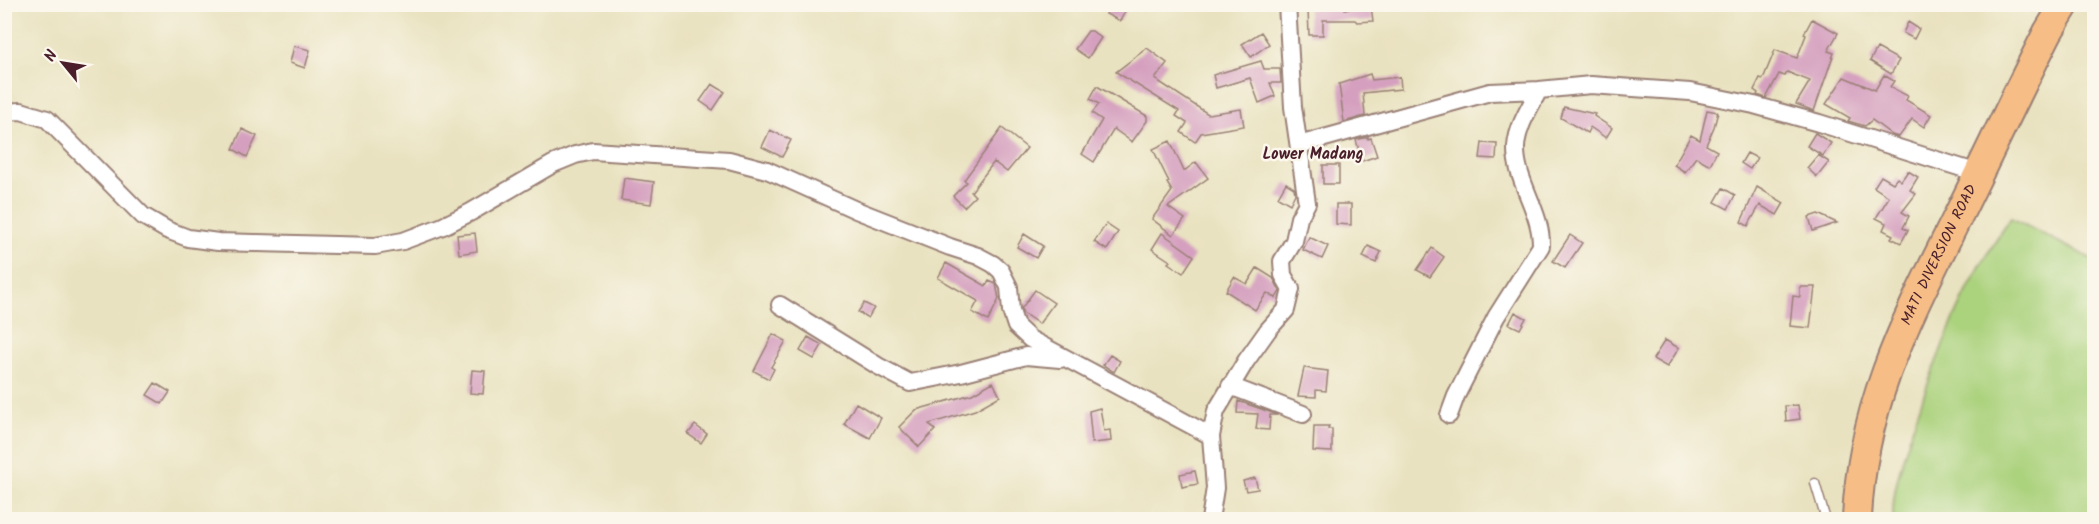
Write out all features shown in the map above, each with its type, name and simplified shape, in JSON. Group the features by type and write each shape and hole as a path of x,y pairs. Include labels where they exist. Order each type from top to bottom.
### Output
{"highway":[{"name":"MATI DIVERSION ROAD","path":"1857,519 1863,452 1872,413 1889,362 1933,264 2048,32 2065,4"}],"street":[{"path":"1210,519 1215,488 1211,436 1216,411 1268,330 1286,310 1291,289 1283,275 1282,261 1294,241 1299,219 1306,203 1293,107 1287,4"},
{"path":"1299,145 1490,92 1591,85 1690,92 1754,105 1978,173"},
{"path":"1449,415 1456,396 1496,316 1541,246 1541,234 1520,171 1516,145 1521,127 1539,90"},
{"path":"4,112 21,111 47,119 142,216 167,230 188,238 218,242 375,246 403,241 443,226 471,212 553,164 575,154 593,151 729,160 767,170 856,210 978,256 993,264 1002,271 1009,287 1011,311 1016,326 1030,339 1211,436"},
{"path":"780,305 878,366 910,383 961,373 1026,356 1068,360"},
{"path":"1230,386 1303,414"}],"lane":[{"path":"1815,483 1826,519"}],"green space":[{"path":"2011,218 2094,260 2094,519 1893,519 1894,497 1902,463 1942,348 1979,268"}],"building":[{"path":"1111,4 1129,4 1120,21 1106,14"},
{"path":"1345,6 1345,9 1371,6 1373,21 1323,20 1323,35 1309,35 1308,9"},
{"path":"1812,19 1838,33 1828,51 1834,53 1814,111 1796,104 1810,81 1787,72 1785,76 1779,74 1766,98 1757,95 1758,93 1754,90 1760,78 1763,79 1775,50 1797,58 1806,35 1804,34"},
{"path":"1908,22 1919,29 1914,39 1903,33"},
{"path":"1088,31 1092,31 1101,38 1088,58 1075,49"},
{"path":"1261,32 1269,44 1251,57 1242,44"},
{"path":"294,46 310,50 305,68 290,63"},
{"path":"1147,48 1167,63 1155,79 1208,114 1241,109 1244,126 1201,133 1195,142 1181,132 1187,123 1176,116 1179,111 1116,72"},
{"path":"1877,48 1899,60 1891,74 1870,61"},
{"path":"1261,61 1264,69 1280,69 1281,83 1270,83 1275,96 1259,103 1250,78 1216,88 1213,75"},
{"path":"1370,74 1372,80 1400,77 1401,89 1363,93 1365,116 1344,122 1339,84"},
{"path":"1884,75 1894,81 1890,87 1908,96 1906,100 1931,115 1924,127 1912,119 1899,137 1892,135 1872,120 1865,126 1848,121 1850,118 1826,104 1844,77 1875,90"},
{"path":"712,84 725,92 713,110 700,101"},
{"path":"1097,86 1147,116 1147,121 1132,142 1114,129 1094,162 1082,154 1102,120 1092,113 1099,104 1090,99"},
{"path":"1564,107 1595,114 1594,116 1612,128 1606,138 1590,127 1587,133 1561,118"},
{"path":"1707,110 1718,112 1706,145 1717,151 1710,165 1696,157 1685,172 1674,165 1691,135 1700,140"},
{"path":"1002,128 1027,148 1007,172 994,162 971,192 975,196 964,207 953,196 967,182 964,180"},
{"path":"242,129 257,136 247,157 233,149"},
{"path":"770,130 791,140 782,157 762,147"},
{"path":"1815,133 1831,143 1823,156 1807,146"},
{"path":"1368,137 1368,139 1371,138 1377,156 1362,161 1356,140"},
{"path":"1170,141 1184,171 1196,162 1208,178 1168,207 1185,219 1173,235 1152,219 1172,191 1153,149"},
{"path":"1482,143 1497,144 1496,159 1480,158"},
{"path":"1747,153 1757,158 1750,169 1741,163"},
{"path":"1818,155 1829,162 1817,177 1807,168"},
{"path":"1323,165 1339,165 1339,184 1323,184"},
{"path":"1908,171 1918,177 1910,190 1916,194 1902,212 1909,216 1903,228 1908,230 1901,243 1891,238 1893,235 1883,230 1886,223 1876,218 1889,197 1874,187 1881,176 1893,183 1897,178 1901,181"},
{"path":"624,178 654,182 651,204 621,200"},
{"path":"1286,183 1294,188 1295,194 1290,204 1278,197"},
{"path":"1757,187 1784,203 1777,215 1760,205 1748,226 1741,222"},
{"path":"1723,188 1735,195 1728,209 1715,202"},
{"path":"1336,204 1351,204 1351,225 1336,224"},
{"path":"1818,214 1837,223 1813,231 1809,217"},
{"path":"1106,224 1118,232 1107,250 1094,242"},
{"path":"475,233 477,251 459,254 457,235"},
{"path":"1162,233 1194,256 1183,273 1152,249"},
{"path":"1024,234 1043,246 1036,258 1017,247"},
{"path":"1570,235 1582,243 1565,268 1553,261"},
{"path":"1309,237 1328,246 1322,259 1303,250"},
{"path":"1368,246 1381,252 1376,263 1363,257"},
{"path":"1432,248 1444,257 1430,277 1417,270"},
{"path":"946,263 986,286 989,281 996,284 999,299 988,321 972,312 978,301 938,278"},
{"path":"1257,268 1273,278 1280,291 1276,298 1267,293 1255,310 1226,291 1234,277 1247,284"},
{"path":"1800,287 1815,287 1810,328 1790,326 1793,296 1800,297"},
{"path":"1035,290 1054,303 1039,324 1021,309"},
{"path":"864,303 874,308 868,318 858,312"},
{"path":"1515,312 1526,318 1520,329 1509,324"},
{"path":"773,334 786,341 771,367 774,369 769,379 754,371"},
{"path":"808,337 822,345 814,359 800,351"},
{"path":"1665,340 1679,348 1667,367 1653,359"},
{"path":"1110,355 1120,361 1114,372 1103,365"},
{"path":"1304,368 1328,371 1326,391 1316,390 1316,397 1298,396"},
{"path":"472,370 485,371 483,394 470,393"},
{"path":"993,382 1000,396 975,410 929,424 935,430 919,447 899,427 916,410 972,394"},
{"path":"155,383 170,392 162,404 147,395"},
{"path":"1238,401 1278,415 1270,415 1269,430 1256,429 1258,414 1237,413"},
{"path":"856,403 881,418 870,438 844,424"},
{"path":"1798,405 1800,419 1786,421 1785,406"},
{"path":"1100,408 1104,431 1110,430 1111,441 1092,443 1089,411"},
{"path":"695,425 707,434 701,443 688,434"},
{"path":"1314,426 1329,426 1328,429 1332,429 1332,452 1313,451"},
{"path":"1195,471 1198,484 1182,487 1180,474"},
{"path":"1255,478 1258,489 1246,491 1243,481"}],"district":[{"name":"Lower Madang","path":"1313,154"}]}
